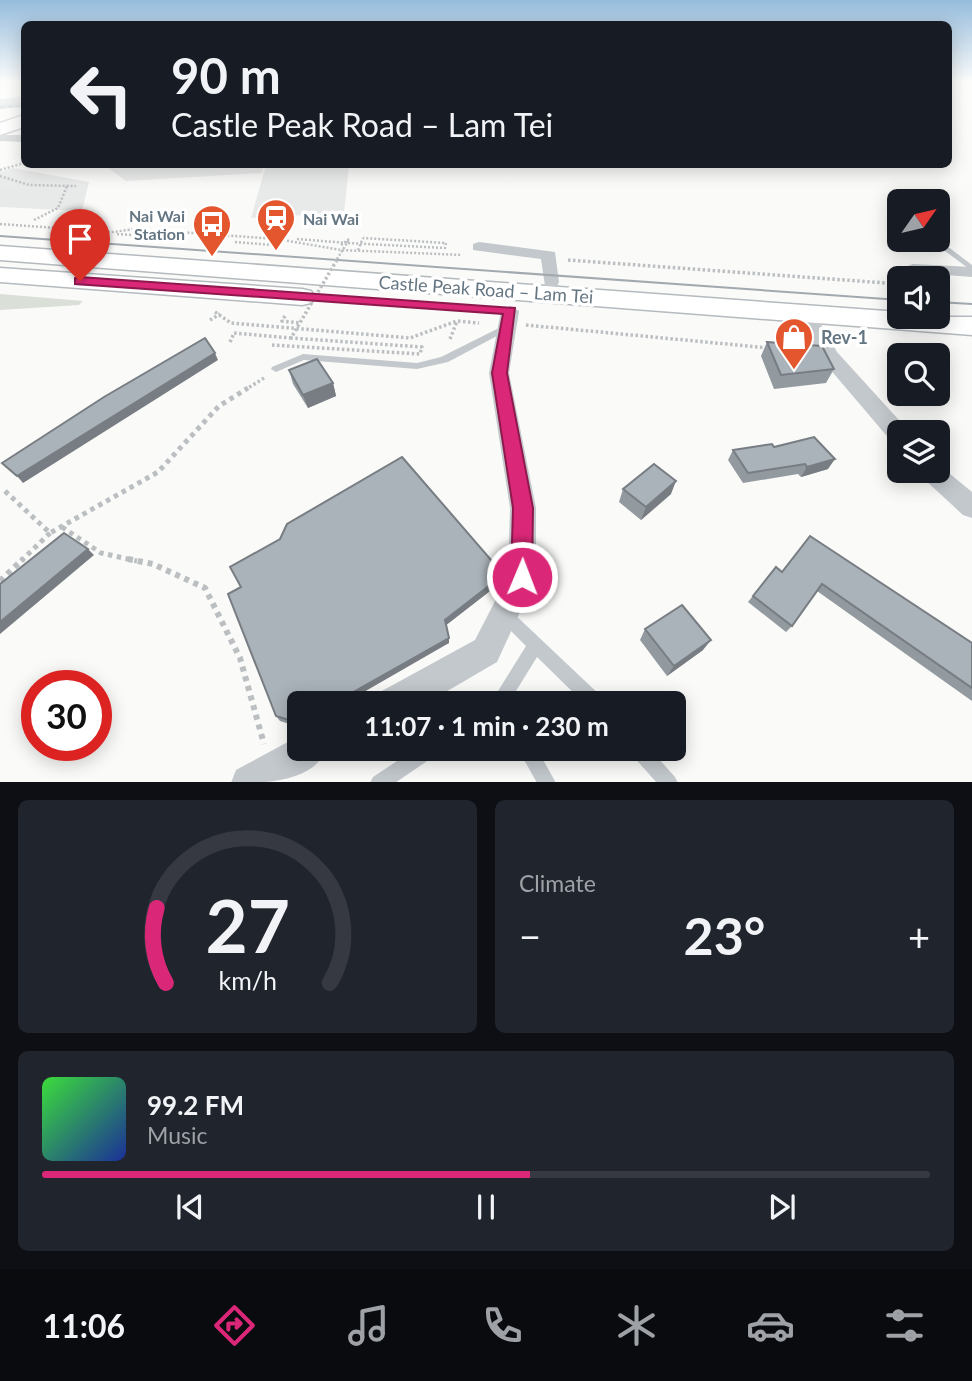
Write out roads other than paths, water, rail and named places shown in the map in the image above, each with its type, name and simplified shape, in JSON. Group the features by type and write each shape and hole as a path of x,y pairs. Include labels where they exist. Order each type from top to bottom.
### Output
{"highway":[{"path":"0,129 21,122"}],"main road":[{"name":"Castle Peak Road – Lam Tei","path":"0,253 513,314 556,298 576,296 972,326"},
{"name":"Castle Peak Road – Lam Tei","path":"0,275 513,314 972,344"}],"street":[{"path":"0,138 21,139"},
{"path":"474,251 549,255 551,282"},
{"path":"950,270 972,271"},
{"path":"551,282 576,296"},
{"path":"416,691 486,652 522,577 523,508 499,373 513,314 551,282"},
{"path":"795,313 806,319 817,332 830,356 887,421"},
{"path":"944,483 972,508"},
{"path":"260,776 288,761"}],"lane":[{"path":"949,252 972,271"},
{"path":"276,369 303,357 417,366 432,364 513,314"},
{"path":"504,614 584,691"},
{"path":"507,691 536,645"},
{"path":"379,782 411,761"},
{"path":"534,761 547,782"},
{"path":"649,761 669,782"}],"tram line":[{"path":"0,236 887,299"},
{"path":"950,303 972,304"}],"place":[{"name":"Nai Wai","path":"276,252"},
{"name":"Nai Wai Station","path":"212,258"},
{"name":"Rev-1","path":"794,371"}]}
